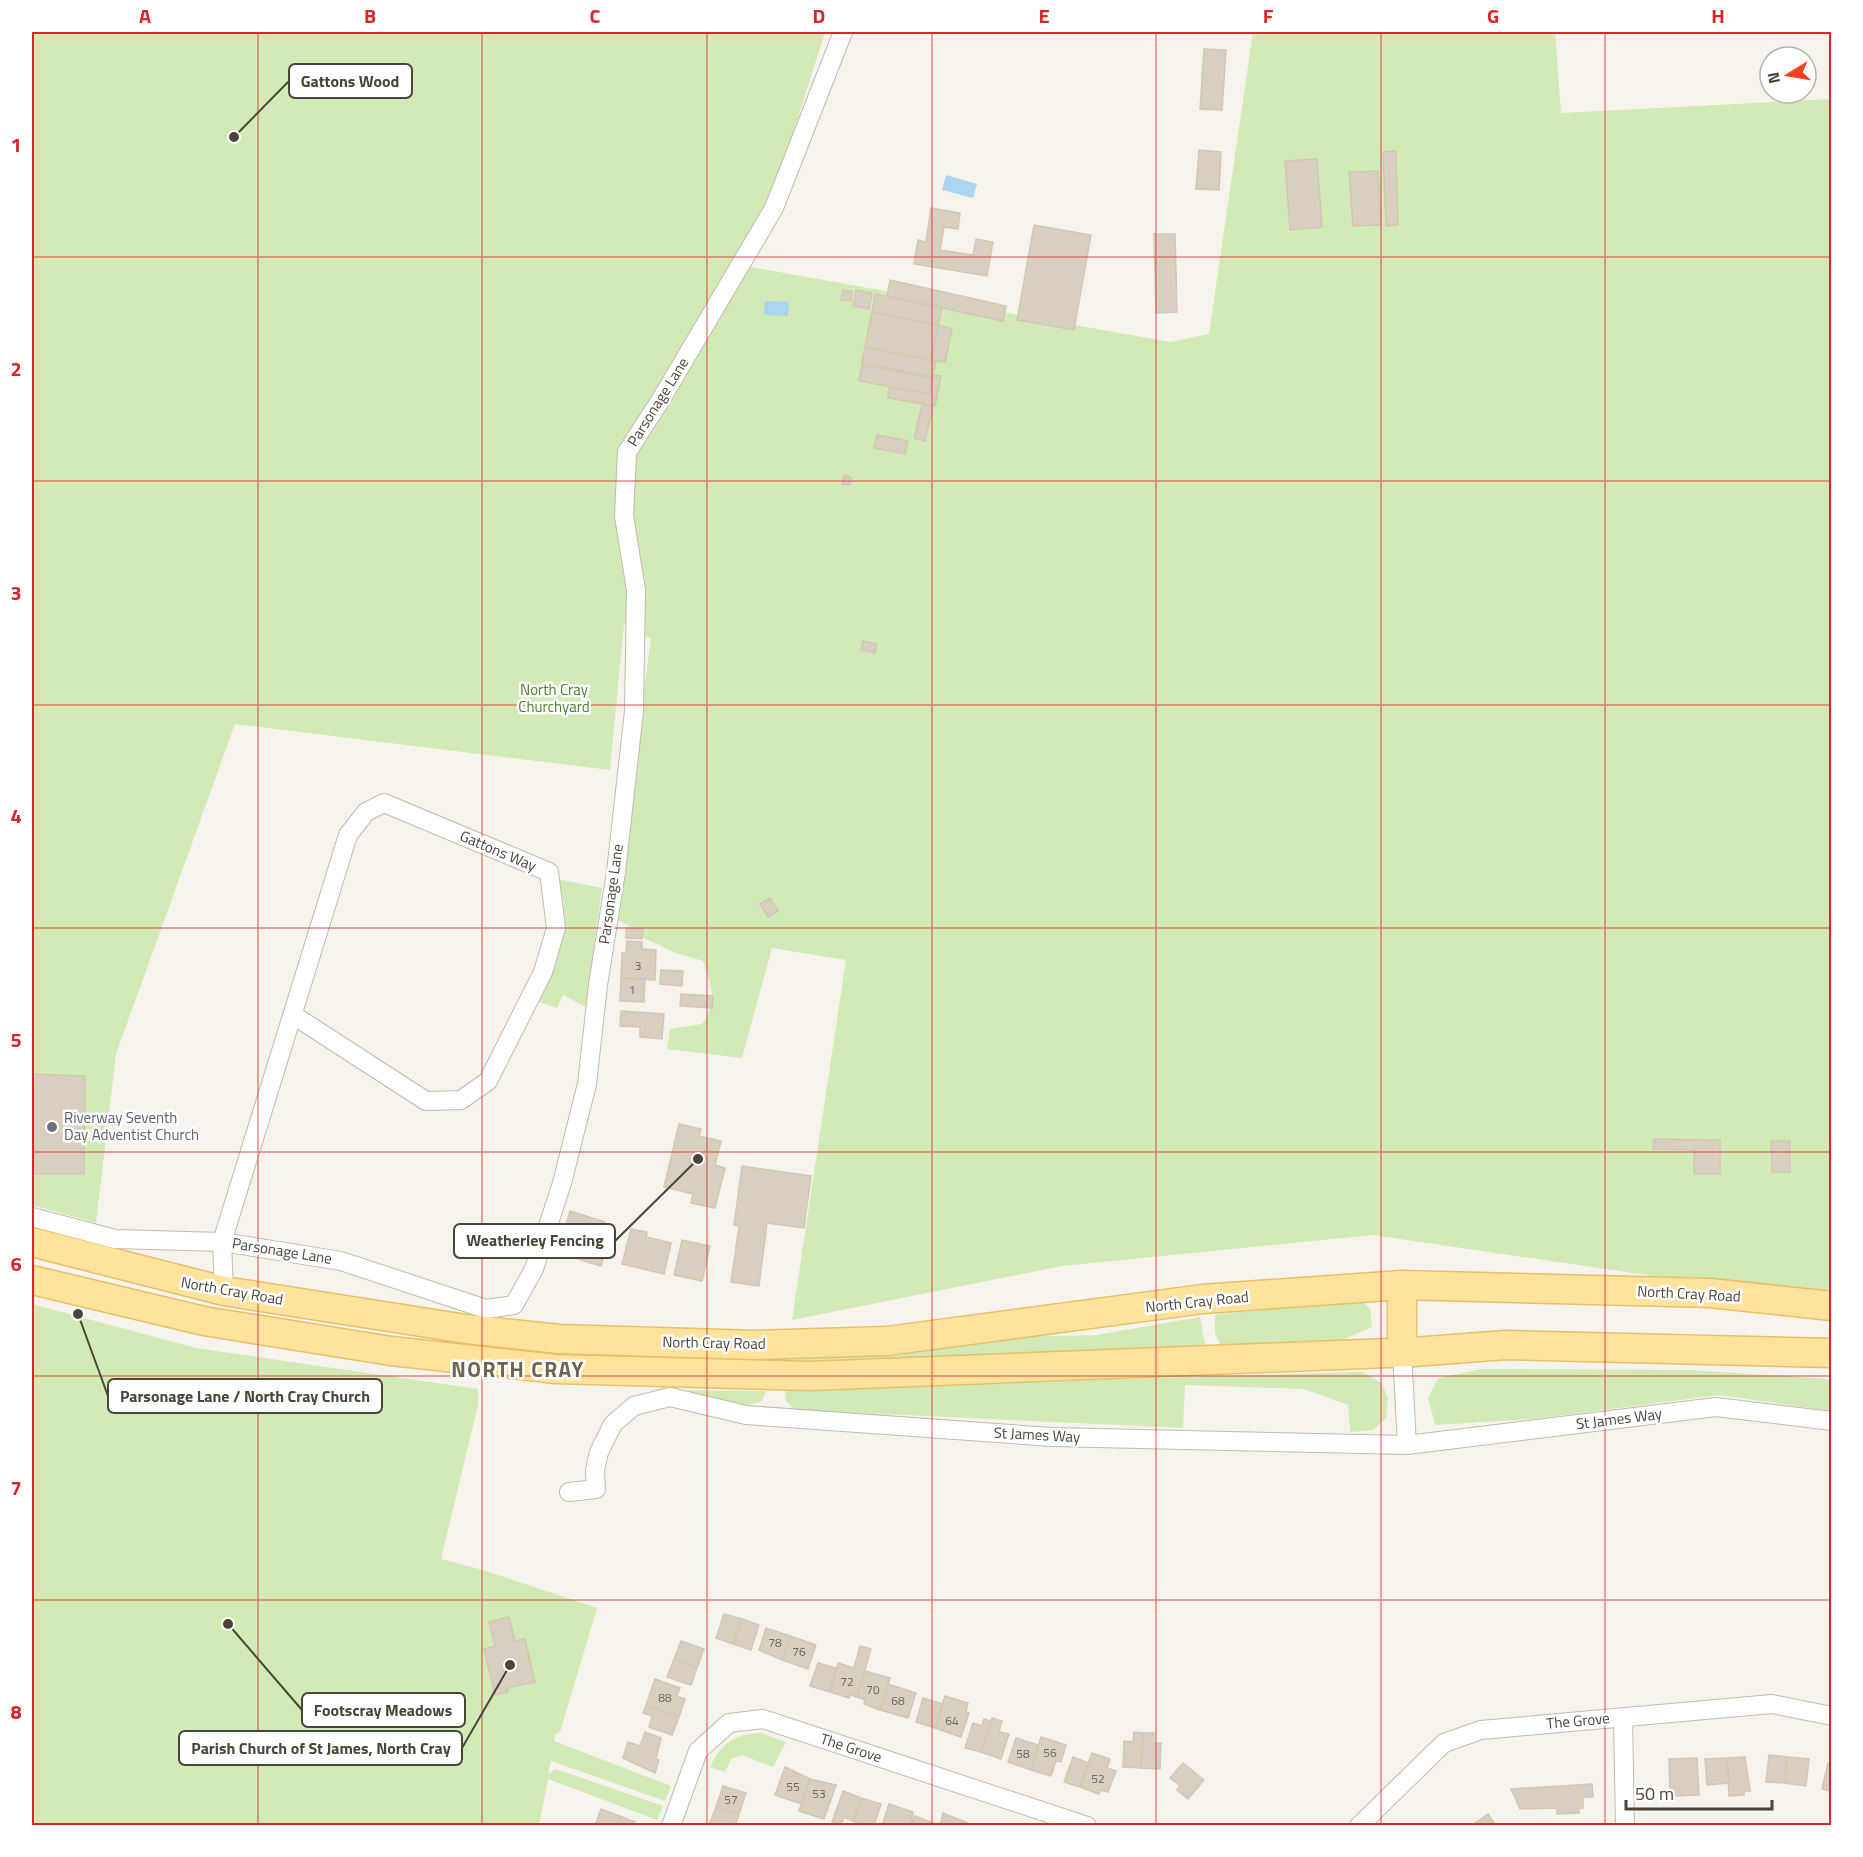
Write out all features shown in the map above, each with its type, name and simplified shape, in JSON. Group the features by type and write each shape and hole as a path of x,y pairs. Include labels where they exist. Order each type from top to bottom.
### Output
{"main road":[{"name":"North Cray Road","path":"32,1242 224,1291 466,1329 559,1339 755,1345 887,1341 1203,1299 1402,1285 1710,1293 1832,1306"},
{"name":"North Cray Road","path":"32,1280 204,1322 391,1351 556,1370 810,1376 1402,1352 1506,1345 1832,1353"},
{"path":"1402,1285 1402,1352"}],"street":[{"name":"Parsonage Lane","path":"32,1217 115,1239 222,1242 341,1261 486,1309 514,1305 534,1269 562,1183 586,1084 634,711 636,590 624,516 627,452 660,401 774,208 843,32"},
{"name":"Gattons Way","path":"224,1291 222,1242 348,835 366,812 384,803 549,872 556,927 543,972 488,1081 461,1100 426,1101 293,1015"},
{"path":"1402,1352 1407,1445"},
{"name":"St James Way","path":"569,1492 598,1496 595,1470 599,1452 613,1424 634,1406 670,1397 746,1415 1052,1437 1407,1445 1716,1407 1832,1421"},
{"name":"The Grove","path":"1359,1826 1444,1743 1481,1730 1772,1704 1832,1716"},
{"path":"1623,1717 1625,1826"},
{"name":"The Grove","path":"671,1826 698,1751 729,1723 763,1719 1087,1826"}],"green space":[{"name":"North Cray Churchyard","path":"32,32 825,32 751,267 1170,342 1209,334 1253,32 1555,32 1561,113 1758,103 1758,105 1818,105 1818,100 1831,99 1831,1302 1373,1235 1062,1266 792,1320 846,960 772,948 742,1058 667,1049 670,1029 702,1024 710,1007 712,993 703,961 673,952 642,937 643,929 635,929 612,917 651,639 624,624 610,770 235,724 116,1054 96,1223 32,1205"},
{"path":"557,879 602,888 586,1007 563,995 557,1008 534,1000 553,946 564,904"},
{"path":"1360,1300 1370,1308 1372,1327 1336,1343 1221,1347 1215,1333 1215,1315"},
{"path":"32,1304 196,1348 478,1389 478,1405 441,1559 483,1570 597,1608 560,1732 555,1734 554,1741 671,1786 665,1801 551,1761 548,1774 556,1769 663,1806 657,1820 548,1779 539,1825 32,1825"},
{"path":"1200,1317 1206,1349 758,1365 543,1357 544,1348 1097,1335"},
{"path":"1482,1369 1690,1370 1815,1378 1831,1380 1831,1411 1719,1395 1534,1419 1435,1425 1428,1398 1438,1378"},
{"path":"1362,1372 1382,1383 1388,1399 1386,1418 1373,1430 1350,1432 1348,1405 1304,1389 1185,1385 1183,1428 795,1410 785,1400 786,1388"},
{"path":"678,1390 766,1391 762,1401 748,1405"},
{"path":"761,1733 786,1742 773,1767 742,1755 731,1759 725,1772 710,1767 719,1752 730,1741 744,1735"}],"water":[{"path":"946,175 977,184 973,198 942,190"},
{"path":"765,301 789,302 788,316 764,315"}],"building":[{"path":"1204,49 1226,50 1222,110 1200,109"},
{"path":"1199,150 1221,152 1219,190 1196,189"},
{"path":"1396,151 1398,225 1386,226 1383,152"},
{"path":"1317,159 1322,227 1290,230 1285,161"},
{"path":"1378,171 1381,225 1353,226 1349,172"},
{"path":"931,208 960,213 958,229 944,227 940,250 973,255 976,239 993,242 987,276 914,264 918,240 926,242"},
{"path":"1034,225 1091,235 1074,330 1017,320"},
{"path":"1154,234 1175,234 1177,312 1156,313"},
{"path":"890,280 1006,306 1003,321 887,296"},
{"path":"843,290 852,291 851,301 841,300"},
{"path":"856,290 872,293 869,309 853,306"},
{"path":"875,294 942,308 938,325 872,312"},
{"path":"872,312 938,325 931,360 865,347"},
{"path":"938,325 952,329 945,362 931,360"},
{"path":"865,347 936,361 932,377 862,363"},
{"path":"862,365 932,378 929,394 859,381"},
{"path":"933,375 941,376 935,406 888,398 889,387 929,394"},
{"path":"922,405 933,407 925,441 914,438"},
{"path":"877,435 908,441 905,454 874,448"},
{"path":"844,475 851,477 850,485 842,484"},
{"path":"863,641 877,644 875,653 861,650"},
{"path":"770,898 778,911 768,917 760,904"},
{"path":"626,928 643,929 642,939 626,938"},
{"path":"627,941 642,942 642,949 656,950 655,980 621,978 622,953 626,953"},
{"path":"661,970 683,971 682,986 660,984"},
{"path":"621,978 645,979 644,1002 620,1001"},
{"path":"681,994 713,996 712,1008 680,1006"},
{"path":"621,1011 664,1014 662,1039 640,1037 640,1027 620,1026"},
{"path":"32,1074 85,1076 84,1174 32,1174"},
{"path":"679,1124 701,1129 699,1136 721,1141 715,1165 725,1168 715,1208 691,1203 693,1194 664,1187"},
{"path":"1654,1139 1720,1140 1720,1174 1694,1174 1694,1150 1653,1149"},
{"path":"1771,1141 1790,1141 1790,1172 1772,1172"},
{"path":"742,1166 811,1176 804,1228 767,1223 759,1286 731,1282 739,1226 734,1225"},
{"path":"570,1211 605,1222 608,1244 601,1266 558,1253"},
{"path":"631,1229 647,1232 646,1237 671,1243 664,1274 622,1264"},
{"path":"682,1240 710,1246 702,1281 674,1275"},
{"path":"724,1614 742,1619 733,1644 716,1638"},
{"path":"509,1617 515,1641 525,1639 535,1682 507,1688 508,1692 495,1695 484,1649 495,1646 489,1622"},
{"path":"742,1619 759,1625 751,1650 733,1644"},
{"path":"766,1628 790,1636 782,1660 759,1650"},
{"path":"790,1636 816,1645 808,1669 782,1660"},
{"path":"681,1641 704,1649 697,1668 674,1659"},
{"path":"860,1646 871,1649 857,1697 850,1695 849,1698 830,1692 838,1663 854,1668"},
{"path":"674,1659 697,1668 691,1685 667,1677"},
{"path":"818,1663 836,1668 830,1692 810,1686"},
{"path":"865,1671 890,1678 880,1710 864,1704 865,1700 857,1697"},
{"path":"655,1679 680,1688 677,1696 685,1699 679,1717 646,1705"},
{"path":"888,1684 916,1693 908,1718 880,1710"},
{"path":"945,1696 968,1703 966,1712 969,1713 961,1737 935,1728"},
{"path":"923,1698 943,1704 935,1728 916,1722"},
{"path":"646,1705 679,1717 672,1735 649,1727 652,1716 643,1713"},
{"path":"992,1718 1002,1721 999,1732 1009,1734 1001,1759 981,1752"},
{"path":"984,1719 991,1721 981,1752 965,1748 973,1723 982,1726"},
{"path":"645,1732 661,1738 655,1773 623,1758 628,1742 640,1746"},
{"path":"1134,1732 1143,1733 1141,1768 1123,1767 1124,1741 1133,1742"},
{"path":"1143,1733 1154,1733 1154,1743 1161,1743 1160,1769 1141,1768"},
{"path":"1041,1737 1066,1745 1061,1762 1056,1761 1051,1776 1031,1770"},
{"path":"1016,1738 1038,1745 1031,1770 1008,1762"},
{"path":"1092,1753 1110,1759 1107,1768 1116,1771 1108,1792 1100,1790 1099,1794 1080,1787"},
{"path":"1769,1755 1787,1757 1785,1783 1766,1782"},
{"path":"1073,1757 1089,1763 1080,1787 1064,1782"},
{"path":"1745,1757 1750,1791 1744,1791 1744,1795 1729,1796 1727,1758"},
{"path":"1787,1757 1809,1759 1806,1786 1785,1783"},
{"path":"1697,1758 1699,1795 1670,1796 1669,1759"},
{"path":"1727,1758 1729,1783 1707,1785 1705,1759"},
{"path":"1183,1763 1204,1780 1188,1799 1177,1790 1180,1786 1170,1778"},
{"path":"1828,1763 1832,1764 1832,1792 1822,1789"},
{"path":"785,1767 810,1779 802,1804 775,1795"},
{"path":"810,1779 836,1785 824,1819 799,1811"},
{"path":"1592,1784 1593,1797 1583,1797 1583,1808 1579,1808 1579,1813 1557,1814 1557,1808 1520,1809 1511,1789"},
{"path":"723,1786 746,1793 739,1814 716,1807"},
{"path":"843,1791 861,1798 853,1821 844,1817 841,1825 832,1822"},
{"path":"861,1798 881,1804 874,1826 863,1826 853,1821"},
{"path":"889,1804 913,1812 911,1826 882,1826"},
{"path":"716,1807 739,1814 735,1826 709,1825"},
{"path":"601,1809 635,1822 634,1826 595,1826"},
{"path":"943,1813 970,1824 969,1826 940,1826"},
{"path":"1488,1814 1496,1826 1471,1826"},
{"path":"915,1816 933,1823 933,1826 911,1826"}],"place":[{"name":"Gattons Wood","path":"234,137"},
{"name":"Riverway Seventh Day Adventist Church","path":"52,1127"},
{"name":"Weatherley Fencing","path":"698,1159"},
{"name":"Parsonage Lane / North Cray Church","path":"78,1314"},
{"name":"Footscray Meadows","path":"228,1624"},
{"name":"Parish Church of St James, North Cray","path":"510,1665"}],"district":[{"name":"NORTH CRAY","path":"518,1370"}]}
